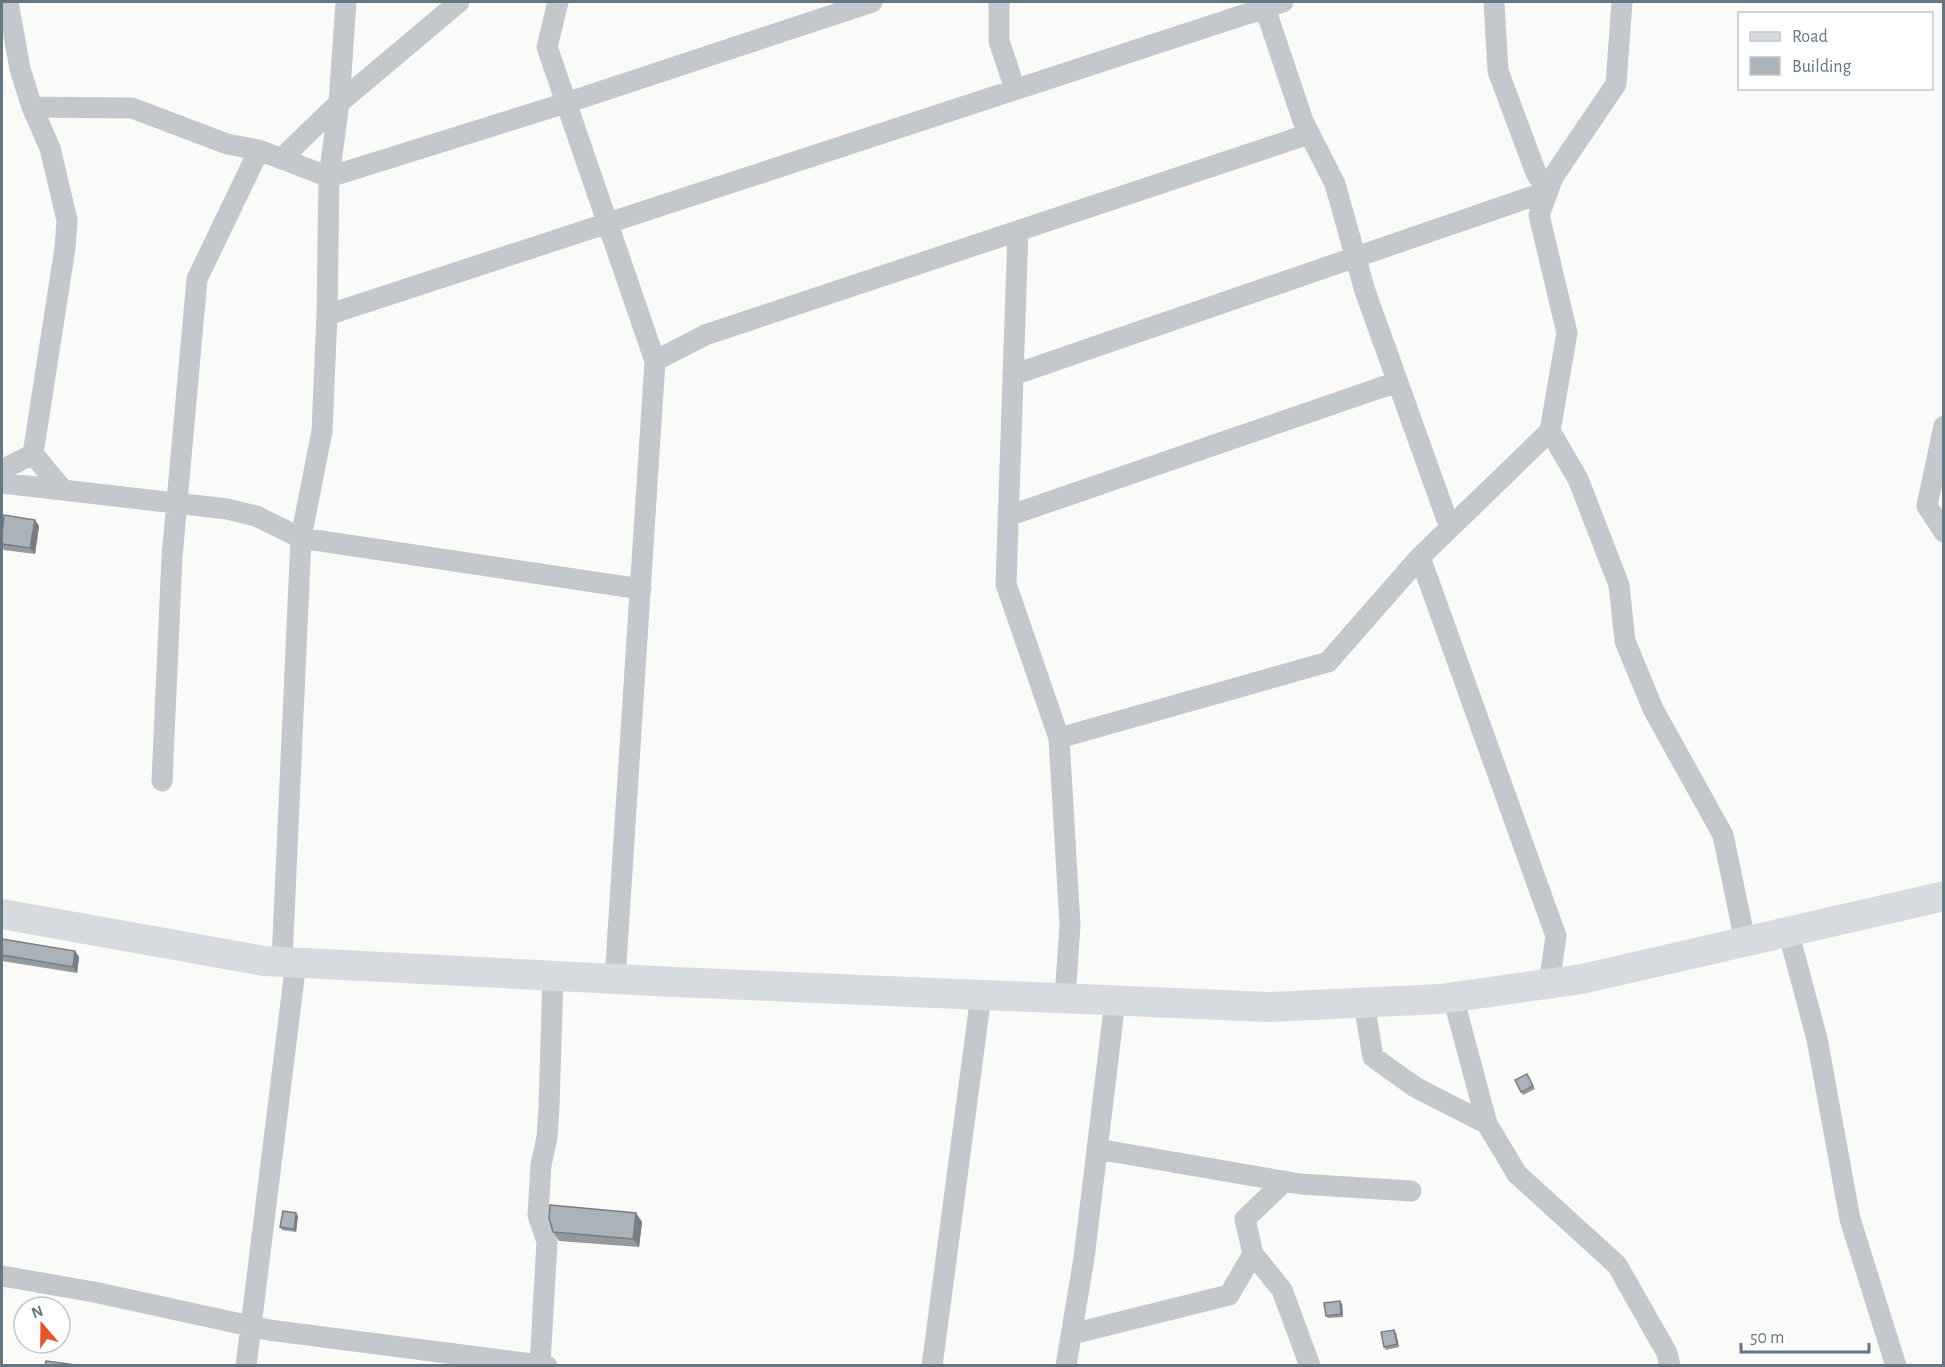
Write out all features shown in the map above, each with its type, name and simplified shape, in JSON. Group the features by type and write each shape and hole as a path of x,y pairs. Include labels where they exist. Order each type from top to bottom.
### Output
{"street":[{"path":"8,2 11,70 32,107 50,148 67,220 33,454 63,490"},
{"path":"246,1365 253,1326 289,962 301,538 322,430 327,315 329,177 339,103 346,2"},
{"path":"281,159 339,103 459,2"},
{"path":"558,2 547,47 656,360 615,979"},
{"path":"32,107 132,108 227,144 259,150 329,177 566,103 872,2"},
{"path":"999,2 999,41 1014,89"},
{"path":"1494,2 1498,71 1536,173 1548,191"},
{"path":"1059,738 1328,662 1420,557 1550,431 1567,333 1539,215 1553,177 1616,84 1622,2"},
{"path":"327,315 1270,3 1309,134 1335,184 1355,258 1450,528"},
{"path":"656,360 705,335 1309,134"},
{"path":"162,781 176,502 197,279 259,150"},
{"path":"1013,375 1548,191"},
{"path":"1018,231 1006,584 1059,738 1070,925 1065,999"},
{"path":"1008,516 1397,382"},
{"path":"1944,426 1927,506 1944,532"},
{"path":"1550,431 1578,479 1619,585 1625,641 1653,709 1723,835 1745,941"},
{"path":"2,470 33,454"},
{"path":"2,483 227,509 256,516 301,538 641,589"},
{"path":"1420,557 1556,936 1549,984"},
{"path":"2,914 253,959 289,962 615,979 1269,1007 1453,997 1582,979 1944,896"},
{"path":"1788,931 1817,1039 1850,1219 1896,1365"},
{"path":"2,1276 94,1292 253,1326 498,1362 544,1365 547,1242 538,1215 541,1166 547,1137 549,1107 553,975"},
{"path":"932,1365 981,995"},
{"path":"1453,997 1487,1124 1517,1174 1617,1265 1667,1353 1670,1365"},
{"path":"1066,1365 1084,1258 1115,1000"},
{"path":"1364,1003 1373,1057 1415,1087 1487,1124"},
{"path":"1097,1149 1285,1181 1411,1191"},
{"path":"1285,1181 1245,1219 1253,1254 1282,1290 1305,1364"},
{"path":"1072,1334 1229,1295 1253,1254"}],"building":[{"path":"4,515 35,520 30,548 2,544"},
{"path":"2,939 75,951 73,967 2,955"},
{"path":"1527,1074 1533,1086 1521,1092 1515,1080"},
{"path":"550,1205 636,1213 633,1239 553,1232 549,1218"},
{"path":"283,1211 296,1213 294,1229 280,1227"},
{"path":"1340,1301 1341,1314 1326,1316 1324,1303"},
{"path":"1394,1330 1397,1344 1384,1347 1381,1332"},
{"path":"46,1361 76,1365 45,1365"}]}
